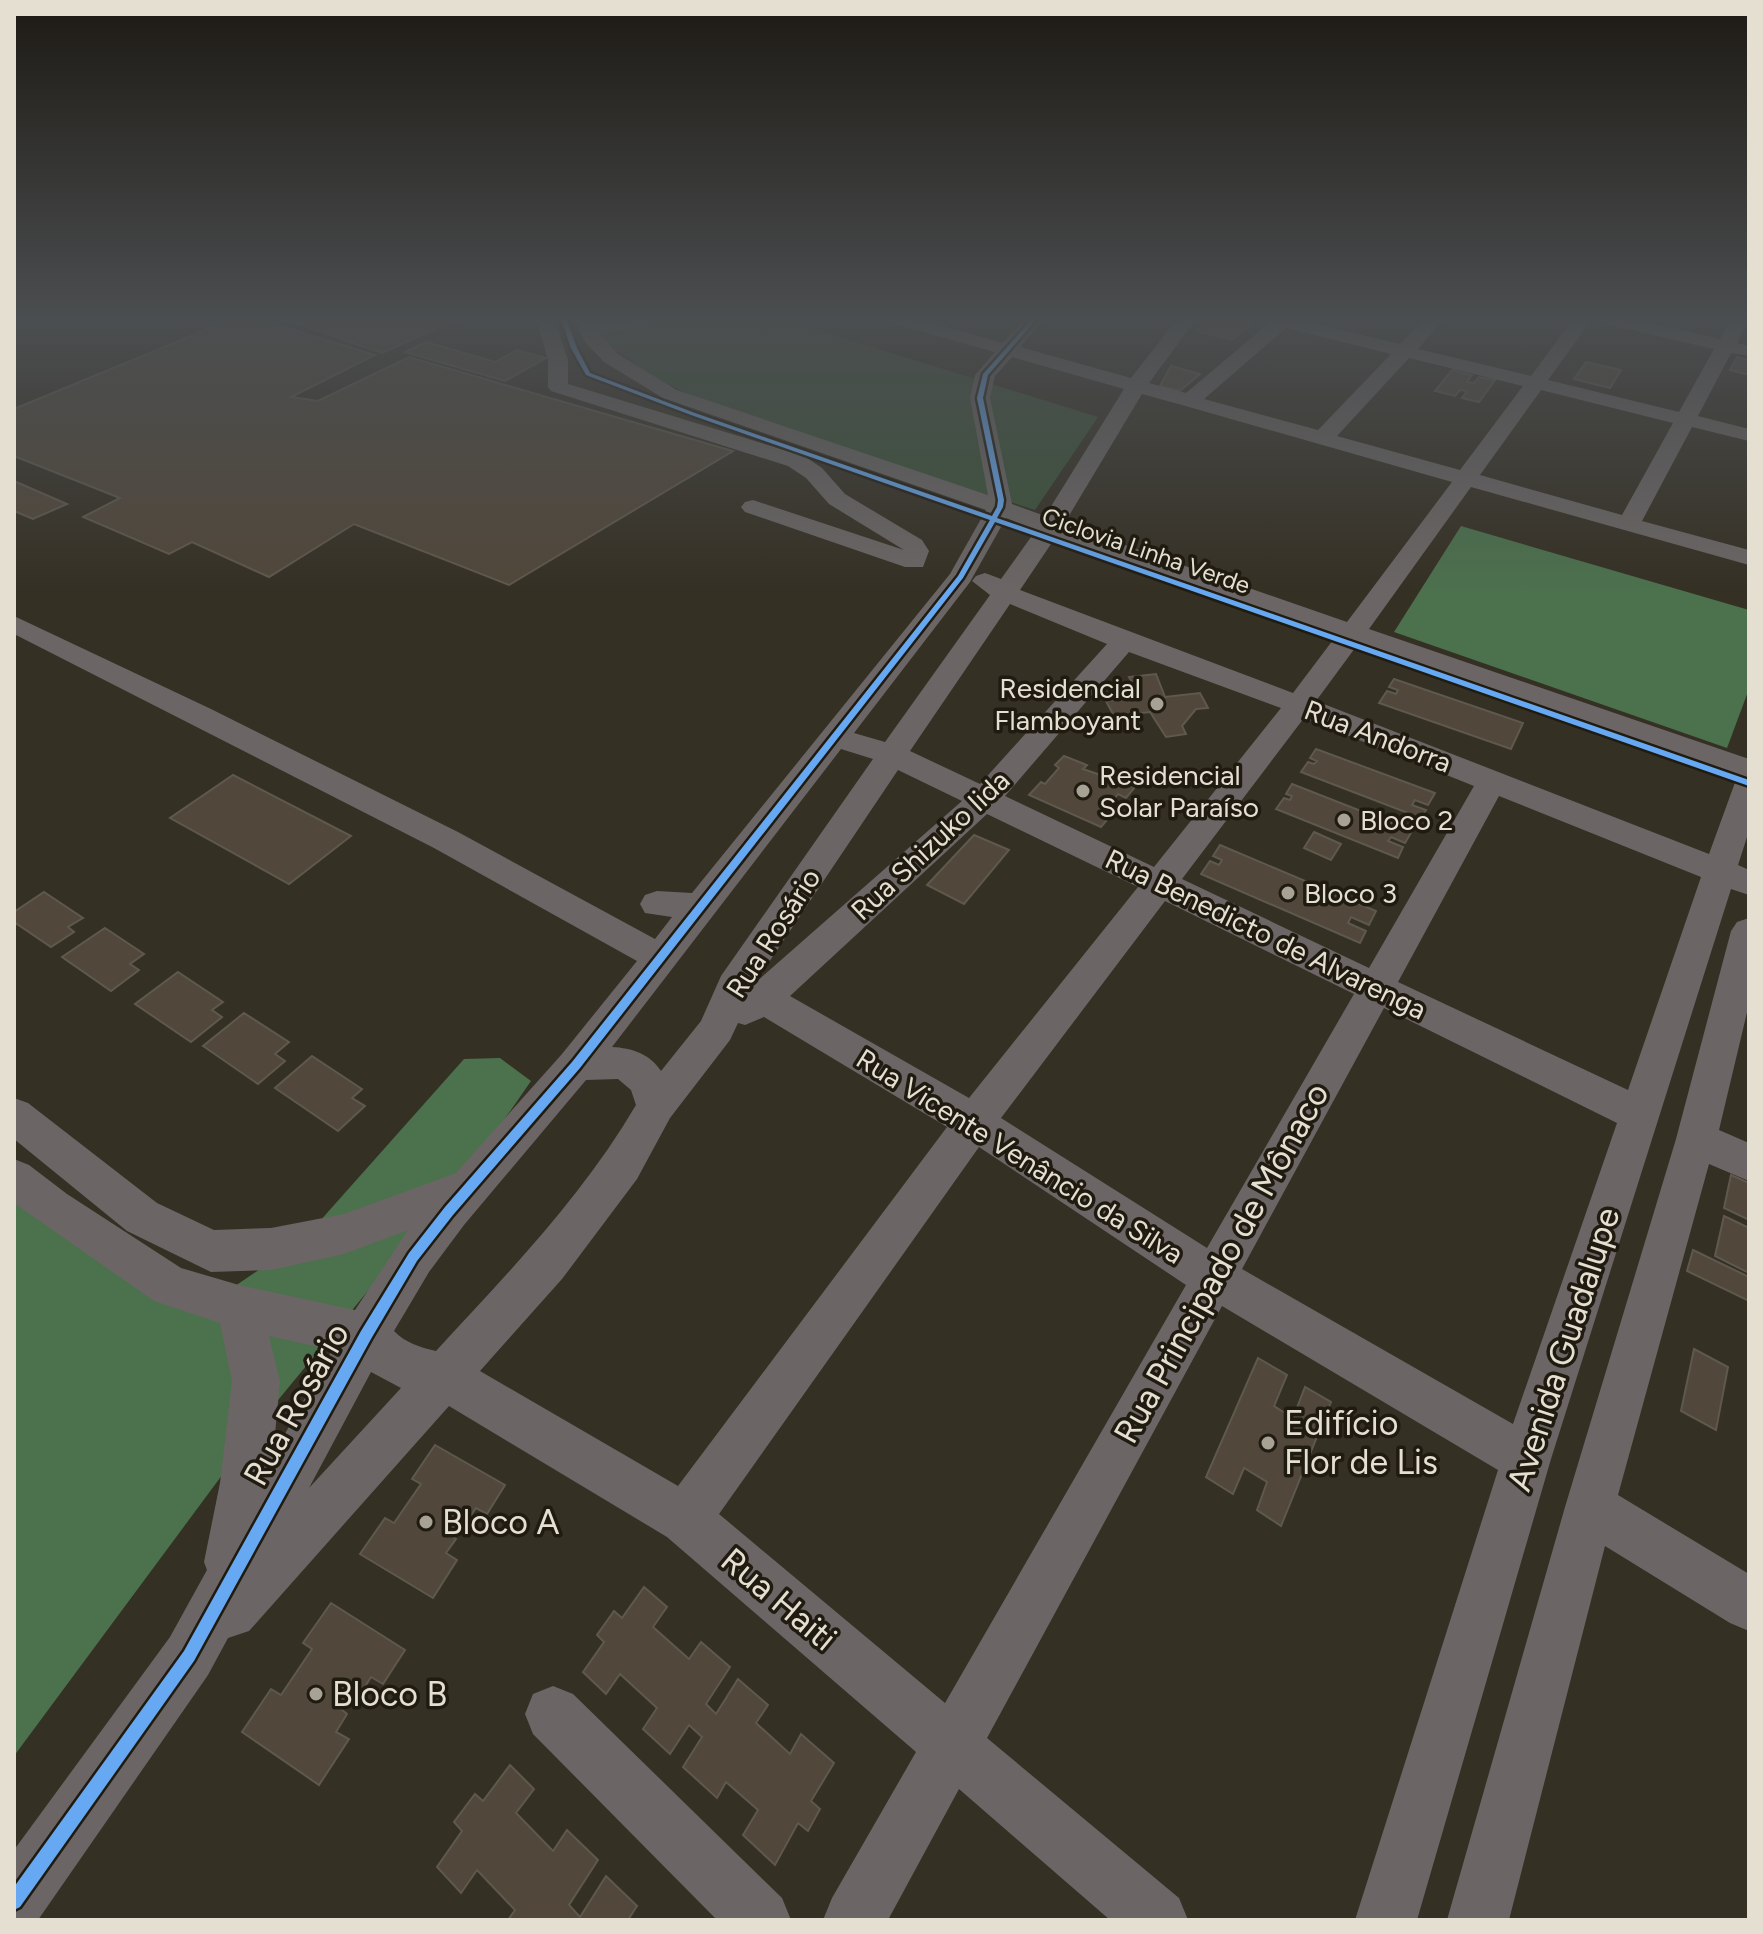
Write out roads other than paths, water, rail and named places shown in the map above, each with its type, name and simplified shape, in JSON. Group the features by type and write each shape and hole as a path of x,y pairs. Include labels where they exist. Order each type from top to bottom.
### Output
{"street":[{"path":"630,409 796,461 814,473 837,499 913,545 917,551 914,562"},
{"path":"712,409 1749,770"},
{"path":"982,409 1000,507"},
{"name":"Rua Rosário","path":"189,1656 556,1252 622,1166 656,1106 717,1029 734,986 1050,527 1122,409"},
{"path":"1219,409 1749,558"},
{"path":"1323,438 1351,409"},
{"path":"685,1519 974,1122 1299,705 1517,409"},
{"path":"1642,409 1749,435"},
{"path":"1629,523 1692,409"},
{"path":"753,507 914,562 965,570"},
{"name":"Rua Rosário","path":"14,1901 189,1656 366,1335 413,1257 576,1065 965,570 1000,507"},
{"name":"Rua Andorra","path":"965,570 1005,593 1124,641 1299,705 1735,877"},
{"path":"14,624 66,638 128,666 268,749 659,957"},
{"name":"Rua Shizuko Iida","path":"717,1029 763,998 985,798 1124,641"},
{"path":"268,749 295,732"},
{"name":"Rua Benedicto de Alvarenga","path":"834,737 893,755 985,798 1640,1115"},
{"name":"Rua Principado de Mônaco","path":"854,1920 1492,781"},
{"name":"Avenida Guadalupe","path":"1386,1920 1526,1459 1640,1115 1735,877 1749,782"},
{"path":"396,815 425,794"},
{"path":"657,904 702,906"},
{"path":"1478,1920 1590,1507 1696,1139 1749,931"},
{"name":"Rua Vicente Venâncio da Silva","path":"763,998 974,1122 1213,1277 1526,1459"},
{"path":"576,1065 610,1062 629,1065 650,1082 656,1106"},
{"path":"14,1115 142,1217 211,1251 271,1249 344,1234 471,1186"},
{"path":"1696,1139 1749,1163"},
{"path":"14,1178 52,1208 170,1286 239,1307 366,1335"},
{"path":"223,1596 245,1483 256,1381 239,1307"},
{"name":"Rua Haiti","path":"366,1335 384,1354 406,1367 445,1377 685,1519 1157,1920"},
{"path":"1590,1507 1749,1604"},
{"path":"553,1714 760,1920"}],"place":[{"name":"Residencial Flamboyant","path":"1157,704"},
{"name":"Residencial Solar Paraíso","path":"1083,791"},
{"name":"Bloco 2","path":"1344,820"},
{"name":"Bloco 3","path":"1288,893"},
{"name":"Edifício Flor de Lis","path":"1268,1443"},
{"name":"Bloco A","path":"426,1522"},
{"name":"Bloco B","path":"316,1694"}]}
